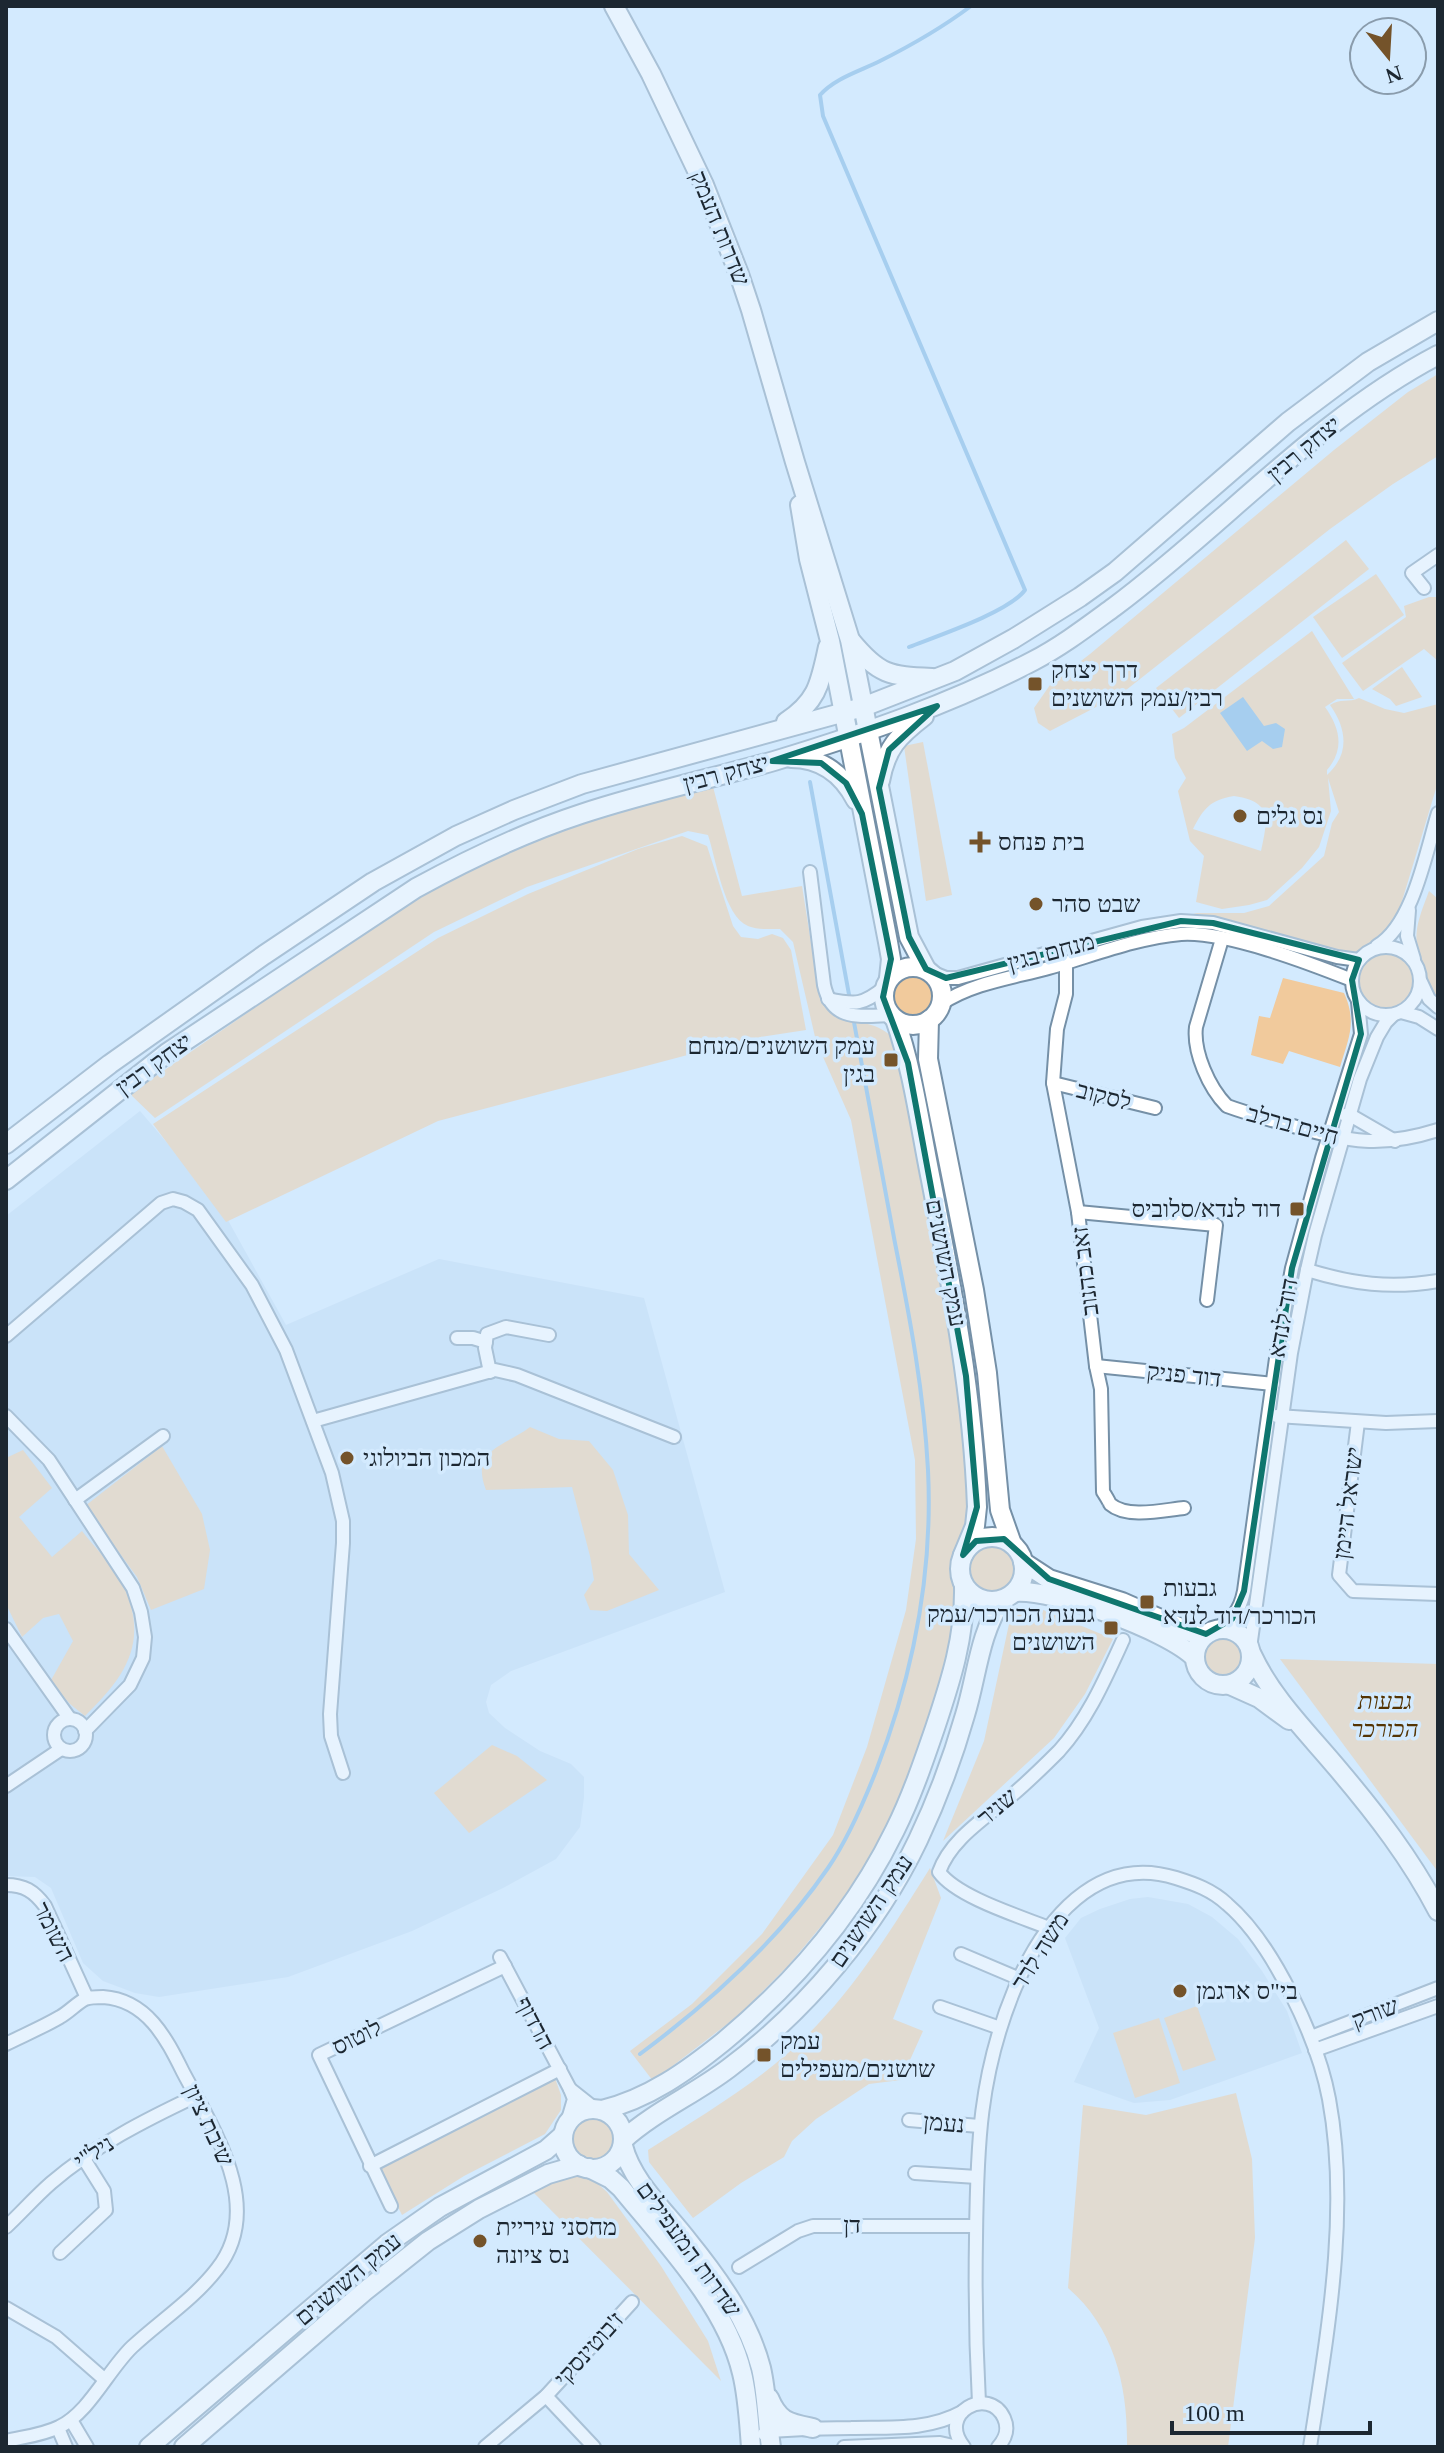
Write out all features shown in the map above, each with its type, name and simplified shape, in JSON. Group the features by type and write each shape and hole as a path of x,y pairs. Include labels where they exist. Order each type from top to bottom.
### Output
{"street":[{"name":"שדרות העמק","path":"614,6 689,152 722,228 757,330 850,640 867,731"},
{"name":"יצחק רבין","path":"6,1144 110,1064 252,963 373,882 424,852 514,810 582,784 863,707 939,678 1000,647 1115,572 1288,422 1368,362 1438,321"},
{"name":"יצחק רבין","path":"6,1180 167,1053 416,888 458,865 505,843 624,800 772,761 867,731 937,706 1015,671 1067,641 1176,559 1339,419 1393,380 1438,355"},
{"name":"שדרות העמק","path":"795,462 803,530 844,712"},
{"path":"1424,588 1412,573 1438,555"},
{"path":"850,640 876,668 903,676 939,678"},
{"path":"773,730 802,711 813,699 830,641"},
{"path":"879,788 889,750 903,733 937,706"},
{"path":"844,712 888,942 891,969 883,997 893,1017"},
{"path":"810,872 824,985 828,999 835,1008 893,1017 911,1025 929,1020 941,1004 941,987 909,937 867,731"},
{"path":"772,761 807,758 821,763 846,783 862,814"},
{"path":"1438,813 1436,832 1394,934 1363,956 1354,969 1352,980 1358,1001 1373,1013 1419,1017 1438,1029"},
{"path":"1409,903 1407,936 1421,982 1429,999 1438,1007"},
{"name":"מנחם בגין","path":"928,971 946,978 958,978 1142,927 1181,921 1213,923 1337,957 1363,956"},
{"name":"מנחם בגין","path":"941,1004 951,997 990,983 1167,936 1199,934 1296,960 1352,980"},
{"name":"חיים ברלב","path":"1222,939 1196,1027 1195,1041 1218,1097 1227,1106 1342,1140 1395,1141 1438,1130"},
{"path":"1363,956 1388,947 1408,954 1415,962"},
{"name":"זאב כהנוב","path":"1066,963 1066,994 1057,1029 1053,1083 1078,1212 1101,1389 1103,1492 1110,1504 1123,1510 1138,1512 1184,1508"},
{"path":"861,1010 906,967 928,971"},
{"path":"1397,1013 1415,1000 1421,982"},
{"name":"דוד לנדא","path":"1210,1632 1232,1619 1241,1605 1292,1268 1328,1136 1361,1034 1358,1001"},
{"name":"דוד לנדא","path":"1251,1652 1291,1353 1307,1270 1360,1079 1377,1037 1386,1022 1397,1013"},
{"name":"עמק השושנים","path":"893,1017 908,1063 966,1376 977,1507 975,1526 963,1555"},
{"name":"עמק השושנים","path":"929,1020 928,1059 974,1290 987,1373 1000,1510 1012,1544"},
{"name":"לסקוב","path":"1053,1083 1155,1108"},
{"name":"חיים ברלב","path":"1335,1115 1350,1115 1395,1141"},
{"path":"6,1336 161,1203 173,1199 198,1210 252,1285 286,1350 332,1473 343,1521 341,1590 330,1714 331,1736 343,1773"},
{"path":"1078,1212 1216,1225 1207,1300"},
{"path":"1307,1270 1358,1283 1385,1286 1411,1286 1438,1281"},
{"path":"490,1372 485,1348 487,1334 506,1327 549,1335"},
{"path":"457,1338 486,1342"},
{"name":"דוד פניק","path":"1096,1366 1273,1384"},
{"path":"313,1421 495,1370 517,1375 674,1437"},
{"path":"1268,1415 1358,1422 1438,1421"},
{"path":"6,1416 49,1460 133,1588 141,1612 145,1637 143,1658 130,1685 85,1731"},
{"name":"ישראל היימן","path":"1358,1422 1339,1575 1353,1591 1438,1594"},
{"path":"75,1500 163,1436"},
{"path":"1008,1596 1024,1573 1020,1552 1004,1539 985,1538 968,1547 963,1555 960,1573 964,1586 981,1599 991,1601 1028,1591 1085,1606 1136,1625 1182,1647 1195,1658"},
{"path":"1023,1562 1049,1579 1132,1606 1190,1632 1229,1629 1242,1636 1260,1672 1408,1858 1438,1911"},
{"name":"עמק השושנים","path":"598,2109 633,2101 658,2088 685,2071 746,2022 813,1953 858,1894 895,1830 922,1766 959,1651 964,1586"},
{"name":"עמק השושנים","path":"623,2143 647,2120 730,2068 773,2031 832,1969 878,1907 918,1841 965,1714 988,1623 1008,1596"},
{"path":"6,1629 70,1719"},
{"path":"1210,1632 1196,1648 1196,1665 1203,1677 1259,1698 1307,1733"},
{"name":"שניר","path":"1049,1928 976,1898 945,1880 939,1872 956,1844 1040,1769 1077,1729 1123,1640"},
{"path":"1230,1685 1243,1677 1251,1663 1251,1652"},
{"path":"70,1719 79,1722 85,1731 85,1741 79,1749 61,1749 55,1741 54,1731 60,1722 70,1719"},
{"path":"6,1786 61,1749"},
{"name":"משה לרר","path":"979,2403 974,2326 979,2126 988,2068 1000,2028 1020,1979 1049,1928 1064,1909 1088,1889 1107,1879 1148,1873 1170,1876 1203,1887 1228,1904 1254,1934 1279,1972 1313,2043 1328,2097 1339,2202 1323,2358 1310,2447"},
{"name":"השומר","path":"6,1885 26,1888 45,1906 87,1998"},
{"path":"961,1954 1020,1979"},
{"name":"הרדוף","path":"502,1962 570,2089 598,2109"},
{"name":"לוטוס","path":"391,2206 319,2055 502,1962"},
{"name":"שורק","path":"1313,2043 1438,1988"},
{"path":"6,2044 54,2020 87,1998"},
{"name":"שיבת ציון","path":"6,2441 58,2428 71,2420 133,2346 204,2284 218,2268 235,2234 237,2215 232,2173 224,2151 168,2042 144,2012 116,2000 87,1998"},
{"name":"שורק","path":"1313,2043 1438,2006"},
{"path":"940,2007 1000,2028"},
{"path":"370,2166 560,2069"},
{"path":"565,2129 575,2114 598,2109 611,2114 618,2121 623,2143 619,2154 610,2163 598,2168 584,2167 566,2153 565,2129 574,2099 570,2089"},
{"name":"ניל\"י","path":"6,2227 49,2184 84,2159 129,2129 196,2096"},
{"name":"נעמן","path":"909,2120 979,2126"},
{"name":"עמק השושנים","path":"149,2447 396,2237 469,2190 546,2150 565,2129"},
{"name":"שדרות המעפילים","path":"623,2143 625,2155 640,2181 690,2243 735,2308 753,2345 764,2383 761,2443"},
{"path":"60,2253 106,2210 104,2191 84,2159"},
{"name":"עמק השושנים","path":"184,2447 365,2291 428,2241 479,2209 548,2174 584,2167"},
{"name":"שדרות המעפילים","path":"584,2167 611,2179 621,2188 683,2266 719,2318 742,2371 761,2443"},
{"path":"915,2173 977,2177"},
{"name":"דן","path":"739,2267 798,2231 813,2226 976,2226"},
{"name":"ז'בוטינסקי","path":"485,2447 546,2396 632,2302"},
{"path":"6,2308 56,2337 104,2379"},
{"path":"764,2383 779,2417 813,2428 922,2426 947,2420 962,2412"},
{"name":"ז'בוטינסקי","path":"546,2396 594,2447"},
{"path":"844,2447 940,2443 961,2447 956,2432 958,2418 966,2408 979,2403 996,2407 1002,2414 1007,2431 998,2447"},
{"path":"71,2420 87,2447"},
{"path":"58,2428 66,2447"},
{"path":"761,2443 813,2428"}],"highlighted area":[{"path":"937,706 889,750 879,788 909,937 926,969 946,978 1181,921 1213,923 1359,960 1352,980 1361,1034 1292,1268 1244,1591 1232,1619 1206,1634 1049,1579 1004,1539 976,1541 963,1555 977,1507 966,1376 908,1063 883,997 891,959 862,814 846,783 821,763 772,761"}],"shaded area":[{"name":"המכון הביולוגי","path":"140,1111 219,1204 286,1325 439,1259 644,1298 725,1592 511,1671 491,1685 486,1702 489,1713 505,1728 540,1751 571,1764 584,1777 580,1827 556,1859 412,1931 288,1977 159,1997 135,1993 103,1981 83,1963 51,1888 35,1877 6,1876 6,1216"},
{"name":"בי\"ס ארגמן","path":"1148,1897 1188,1904 1212,1917 1238,1939 1287,2011 1302,2053 1170,2100 1134,2103 1074,2082 1099,2028 1065,1938 1081,1918 1130,1899"}],"green space":[{"path":"1438,374 1438,456 1330,529 1121,694 1050,731 1038,723 1034,708 1050,685 1334,450 1408,392"},
{"path":"1346,540 1369,569 1179,718 1156,688"},
{"path":"1376,574 1404,615 1342,658 1313,617"},
{"path":"1438,597 1438,661 1424,649 1363,691 1342,663 1406,617 1404,606"},
{"path":"1312,631 1354,699 1337,699 1325,707 1338,738 1336,754 1327,775 1340,759 1344,741 1340,723 1330,705 1359,698 1404,713 1438,704 1438,782 1399,911 1386,932 1354,954 1193,913 1244,913 1269,906 1324,856 1332,823 1339,812 1328,778 1331,811 1319,847 1302,868 1267,900 1222,909 1196,902 1204,856 1190,841 1178,791 1186,778 1175,758 1172,734","holes":["1234,796 1255,802 1264,813 1266,821 1261,851 1193,829 1204,810 1213,803"]},
{"path":"1402,667 1422,697 1396,706 1372,689"},
{"path":"923,742 952,895 926,901 904,746"},
{"path":"712,783 742,896 802,886 820,999 834,1013 881,1029 895,1040 949,1316 970,1471 967,1519 954,1563 956,1618 945,1665 904,1790 867,1864 833,1912 788,1966 739,2015 653,2081 630,2051 692,2004 762,1934 833,1835 867,1747 906,1610 916,1539 915,1460 851,1120 816,1041 793,942 780,929 756,928 740,920 727,899 708,835 688,831 527,887 434,932 155,1118 130,1094 410,900 460,872 613,810"},
{"path":"682,836 707,846 733,926 741,937 758,939 772,934 783,938 791,950 806,1030 748,1039 438,1121 226,1222 153,1124 438,938 528,894 638,849"},
{"path":"1429,891 1438,899 1438,999 1427,979 1416,936"},
{"path":"1386,954 1405,962 1413,981 1405,1000 1386,1008 1367,1000 1359,981 1367,962"},
{"path":"913,973 929,980 936,996 929,1012 913,1019 897,1012 890,996 897,980"},
{"path":"1283,978 1344,993 1351,1021 1340,1067 1289,1051 1283,1064 1251,1055 1259,1016 1270,1018"},
{"path":"530,1427 559,1439 589,1441 613,1470 628,1515 629,1554 659,1590 607,1611 590,1610 584,1595 594,1580 572,1487 486,1490 482,1466 486,1457"},
{"path":"162,1446 202,1514 210,1550 204,1589 151,1610 137,1577 85,1506"},
{"path":"23,1450 52,1488 19,1517 52,1557 82,1531 115,1571 131,1605 134,1624 129,1657 112,1687 85,1716 50,1682 73,1641 59,1614 43,1618 22,1637 6,1604 6,1458"},
{"path":"992,1541 1012,1549 1020,1569 1012,1589 992,1597 972,1589 964,1569 972,1549"},
{"path":"1030,1609 1041,1609 1113,1639 1085,1694 1054,1738 943,1841 984,1741 1009,1624 1015,1616"},
{"path":"1223,1638 1236,1644 1242,1657 1236,1670 1223,1676 1210,1670 1204,1657 1210,1644"},
{"name":"גבעות הכורכר","path":"1280,1659 1438,1664 1438,1872"},
{"path":"492,1745 517,1756 547,1780 469,1833 434,1793"},
{"path":"930,1868 941,1898 893,2019 923,2031 901,2080 869,2084 816,2119 792,2141 784,2157 693,2218 649,2162 648,2150 763,2074 818,2025 870,1960"},
{"path":"1197,2006 1216,2060 1183,2071 1164,2018"},
{"path":"1159,2018 1180,2083 1135,2098 1113,2033"},
{"path":"555,2078 561,2095 561,2110 545,2134 464,2176 402,2215 379,2169"},
{"path":"1236,2093 1252,2159 1255,2238 1228,2447 1127,2447 1125,2403 1116,2360 1097,2321 1068,2288 1083,2105 1146,2115"},
{"path":"593,2115 609,2122 616,2138 609,2154 593,2161 577,2154 570,2138 577,2122"},
{"path":"572,2176 589,2176 607,2192 661,2266 708,2341 721,2381 534,2193 541,2185"}],"water":[{"path":"1243,697 1264,726 1276,723 1285,729 1282,747 1273,749 1262,741 1247,751 1220,713"}],"waterway":[{"path":"909,647 989,615 1025,590 823,116 820,95 840,79 915,42 971,6"},
{"path":"810,782 850,1000"},
{"path":"640,2054 742,1969 787,1921 828,1868 855,1821 876,1771 900,1698 918,1623 929,1508 920,1384 853,1017"}],"place":[{"name":"דרך יצחק רבין/עמק השושנים","path":"1035,684"},
{"name":"נס גלים","path":"1240,816"},
{"name":"בית פנחס","path":"980,842"},
{"name":"שבט סהר","path":"1036,904"},
{"name":"עמק השושנים/מנחם בגין","path":"891,1060"},
{"name":"דוד לנדא/סלוביס","path":"1297,1209"},
{"name":"המכון הביולוגי","path":"347,1458"},
{"name":"גבעות הכורכר/דוד לנדא","path":"1147,1602"},
{"name":"גבעת הכורכר/עמק השושנים","path":"1111,1628"},
{"name":"בי\"ס ארגמן","path":"1180,1991"},
{"name":"עמק שושנים/מעפילים","path":"764,2055"},
{"name":"מחסני עיריית נס ציונה","path":"480,2241"}]}
